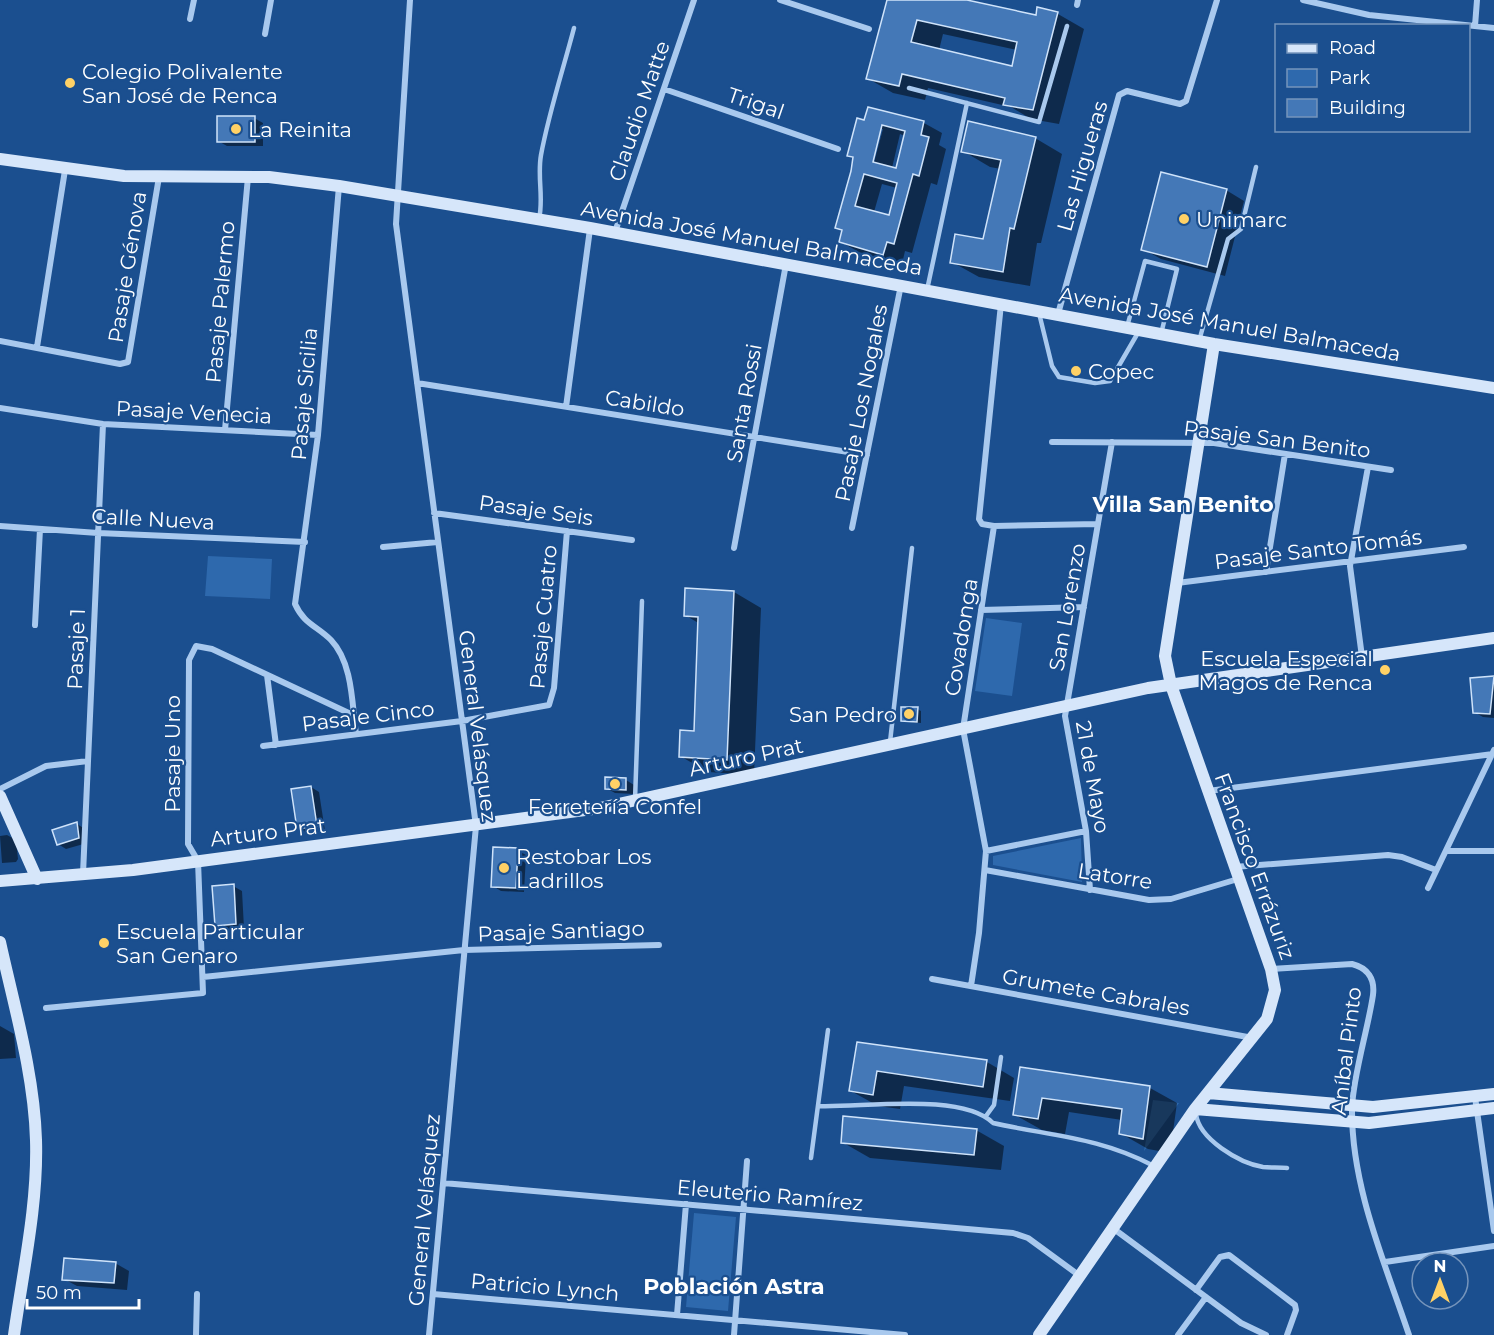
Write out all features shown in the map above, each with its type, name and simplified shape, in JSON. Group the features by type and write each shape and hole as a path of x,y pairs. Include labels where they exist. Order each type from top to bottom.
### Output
{"street":[{"path":"190,19 194,0"},
{"path":"265,33 271,0"},
{"name":"General Velásquez","path":"410,0 396,195 396,224 476,826 429,1335"},
{"name":"Claudio Matte","path":"615,233 694,0"},
{"path":"780,0 870,29"},
{"name":"Las Higueras","path":"1058,314 1119,95 1127,90 1180,104 1186,101 1217,0"},
{"path":"1303,0 1369,15 1456,24"},
{"path":"1475,26 1477,0"},
{"path":"1470,25 1494,27"},
{"name":"Trigal","path":"664,88 838,148"},
{"name":"Avenida José Manuel Balmaceda","path":"0,159 65,170 159,177 249,177 339,186 590,228 1214,344 1494,388"},
{"path":"0,341 37,347 65,170"},
{"name":"Pasaje Génova","path":"37,347 120,364 128,362 159,177"},
{"name":"Pasaje Palermo","path":"225,430 249,177"},
{"name":"Pasaje Sicilia","path":"339,186 318,435 296,604 301,617 332,641 343,661 348,671 353,715"},
{"path":"566,407 590,228"},
{"name":"Santa Rossi","path":"734,548 786,264"},
{"name":"Pasaje Los Nogales","path":"852,528 902,285"},
{"path":"1001,303 979,515 982,524 994,526 1098,524"},
{"name":"Francisco Errázuriz","path":"1039,1335 1196,1109 1267,1019 1274,1001 1271,969 1171,685 1165,656 1214,344"},
{"name":"Cabildo","path":"417,383 867,455"},
{"name":"Pasaje Venecia","path":"0,408 103,424 318,435"},
{"name":"Pasaje 1","path":"83,875 103,424"},
{"name":"Pasaje San Benito","path":"1052,442 1199,442 1391,470"},
{"name":"San Lorenzo","path":"1066,706 1112,442"},
{"path":"1266,572 1285,454"},
{"path":"1362,658 1351,578 1351,561 1368,467"},
{"name":"Pasaje Seis","path":"434,513 632,540"},
{"name":"Calle Nueva","path":"0,526 98,533 305,542"},
{"name":"Covadonga","path":"971,986 986,851 963,729 994,526"},
{"path":"35,625 40,529"},
{"name":"Pasaje Cuatro","path":"549,705 553,695 567,531"},
{"path":"383,547 438,542"},
{"name":"Pasaje Santo Tomás","path":"1177,584 1464,547"},
{"path":"981,610 1083,607"},
{"name":"Arturo Prat","path":"0,881 83,875 476,826 635,801 1171,685 1494,638"},
{"name":"Pasaje Uno","path":"202,977 198,861 188,844 189,660 196,646 212,649 267,675"},
{"path":"267,675 353,715 356,734"},
{"path":"267,675 276,745"},
{"name":"Pasaje Cinco","path":"263,746 462,721 549,705"},
{"name":"21 de Mayo","path":"1066,706 1066,726 1086,831 1090,890"},
{"path":"1208,791 1493,752"},
{"path":"1428,888 1493,752"},
{"path":"0,789 46,766 88,761"},
{"path":"0,796 37,879"},
{"path":"986,851 1086,831"},
{"path":"1446,851 1494,851"},
{"name":"Latorre","path":"985,870 1156,901 1236,873 1388,855 1402,857 1436,870"},
{"path":"0,942 29,1079 36,1140 33,1195 14,1335"},
{"name":"Pasaje Santiago","path":"202,977 464,950 659,945"},
{"name":"Aníbal Pinto","path":"1271,969 1352,964 1362,968 1371,978 1374,989 1352,1106 1353,1123 1362,1186 1409,1335"},
{"path":"46,1008 203,993 202,977"},
{"name":"Grumete Cabrales","path":"932,979 1253,1038"},
{"path":"1208,1093 1352,1106 1395,1106 1494,1094"},
{"path":"1475,1097 1494,1231"},
{"path":"1196,1109 1353,1123 1388,1122 1494,1108"},
{"path":"734,1335 747,1161"},
{"name":"Eleuterio Ramírez","path":"443,1183 1013,1233 1028,1238 1081,1276"},
{"path":"677,1315 686,1204"},
{"path":"1114,1229 1241,1323 1266,1335"},
{"path":"1385,1262 1494,1246"},
{"path":"1197,1290 1220,1257 1230,1255 1295,1305 1296,1310 1287,1335"},
{"path":"196,1335 197,1294"},
{"name":"Patricio Lynch","path":"433,1294 905,1335"},
{"path":"1178,1335 1206,1297"}],"lane":[{"path":"909,88 1039,122 1067,26"},
{"path":"538,219 543,202 541,156 574,28"},
{"path":"927,290 967,103"},
{"path":"1199,341 1228,239 1241,229 1256,167"},
{"path":"1127,327 1145,261 1177,268 1161,333"},
{"path":"1039,310 1052,366 1059,377 1095,383 1110,381 1140,329"},
{"path":"890,746 912,548"},
{"path":"635,801 642,601"},
{"path":"811,1158 828,1030"},
{"path":"986,1116 994,1105 1001,1057"},
{"path":"818,1106 859,1107 894,1102 961,1109 986,1116 993,1123 1072,1136 1110,1147 1129,1153 1156,1167"},
{"path":"1196,1109 1197,1124 1201,1130 1225,1151 1262,1167 1287,1167"}],"green space":[{"path":"208,556 272,559 270,599 205,596"},
{"path":"986,618 1022,623 1012,696 975,691"},
{"path":"1081,838 1082,882 993,865 993,856"},
{"path":"1153,1100 1179,1103 1144,1151"},
{"path":"694,1213 736,1217 728,1311 686,1307"}],"building":[{"path":"887,0 967,0 1036,15 1037,7 1058,12 1033,110 1003,105 1005,98 902,74 899,86 866,79","holes":["917,20 1017,42 1012,66 911,42"]},
{"path":"868,107 924,121 921,135 929,137 919,176 913,174 894,244 887,242 883,255 839,242 842,230 835,228 851,171 853,157 847,156 857,118 864,120","holes":["882,125 905,131 896,168 873,162","864,174 897,183 889,215 855,206"]},
{"name":"La Reinita","path":"217,116 255,116 255,142 217,142"},
{"path":"968,121 1036,137 1014,229 1010,228 1003,272 950,263 955,234 983,239 1001,160 961,152"},
{"name":"Unimarc","path":"1161,172 1227,189 1207,267 1141,250"},
{"path":"685,588 734,591 727,760 679,757 680,730 694,731 698,617 684,616"},
{"path":"1494,676 1490,714 1473,713 1470,678"},
{"name":"San Pedro","path":"901,707 918,707 917,722 901,721"},
{"name":"Ferretería Confel","path":"605,777 626,778 626,790 605,789"},
{"path":"311,786 317,826 297,829 291,789"},
{"path":"77,822 79,838 57,845 52,830"},
{"name":"Restobar Los Ladrillos","path":"493,847 518,848 516,888 491,887"},
{"path":"234,884 236,924 215,926 212,886"},
{"path":"857,1042 987,1060 983,1087 877,1071 873,1095 849,1091"},
{"path":"1020,1067 1150,1086 1143,1139 1119,1134 1122,1109 1042,1098 1038,1119 1013,1115"},
{"path":"843,1116 977,1129 974,1155 841,1143"},
{"path":"64,1258 116,1262 114,1283 62,1280"}],"place":[{"name":"Colegio Polivalente San José de Renca","path":"70,83"},
{"name":"La Reinita","path":"236,129"},
{"name":"Unimarc","path":"1184,219"},
{"name":"Copec","path":"1076,371"},
{"name":"Escuela Especial Magos de Renca","path":"1385,670"},
{"name":"San Pedro","path":"909,714"},
{"name":"Ferretería Confel","path":"615,784"},
{"name":"Restobar Los Ladrillos","path":"504,868"},
{"name":"Escuela Particular San Genaro","path":"104,943"}],"district":[{"name":"Villa San Benito","path":"1183,504"},
{"name":"Población Astra","path":"734,1286"}]}
